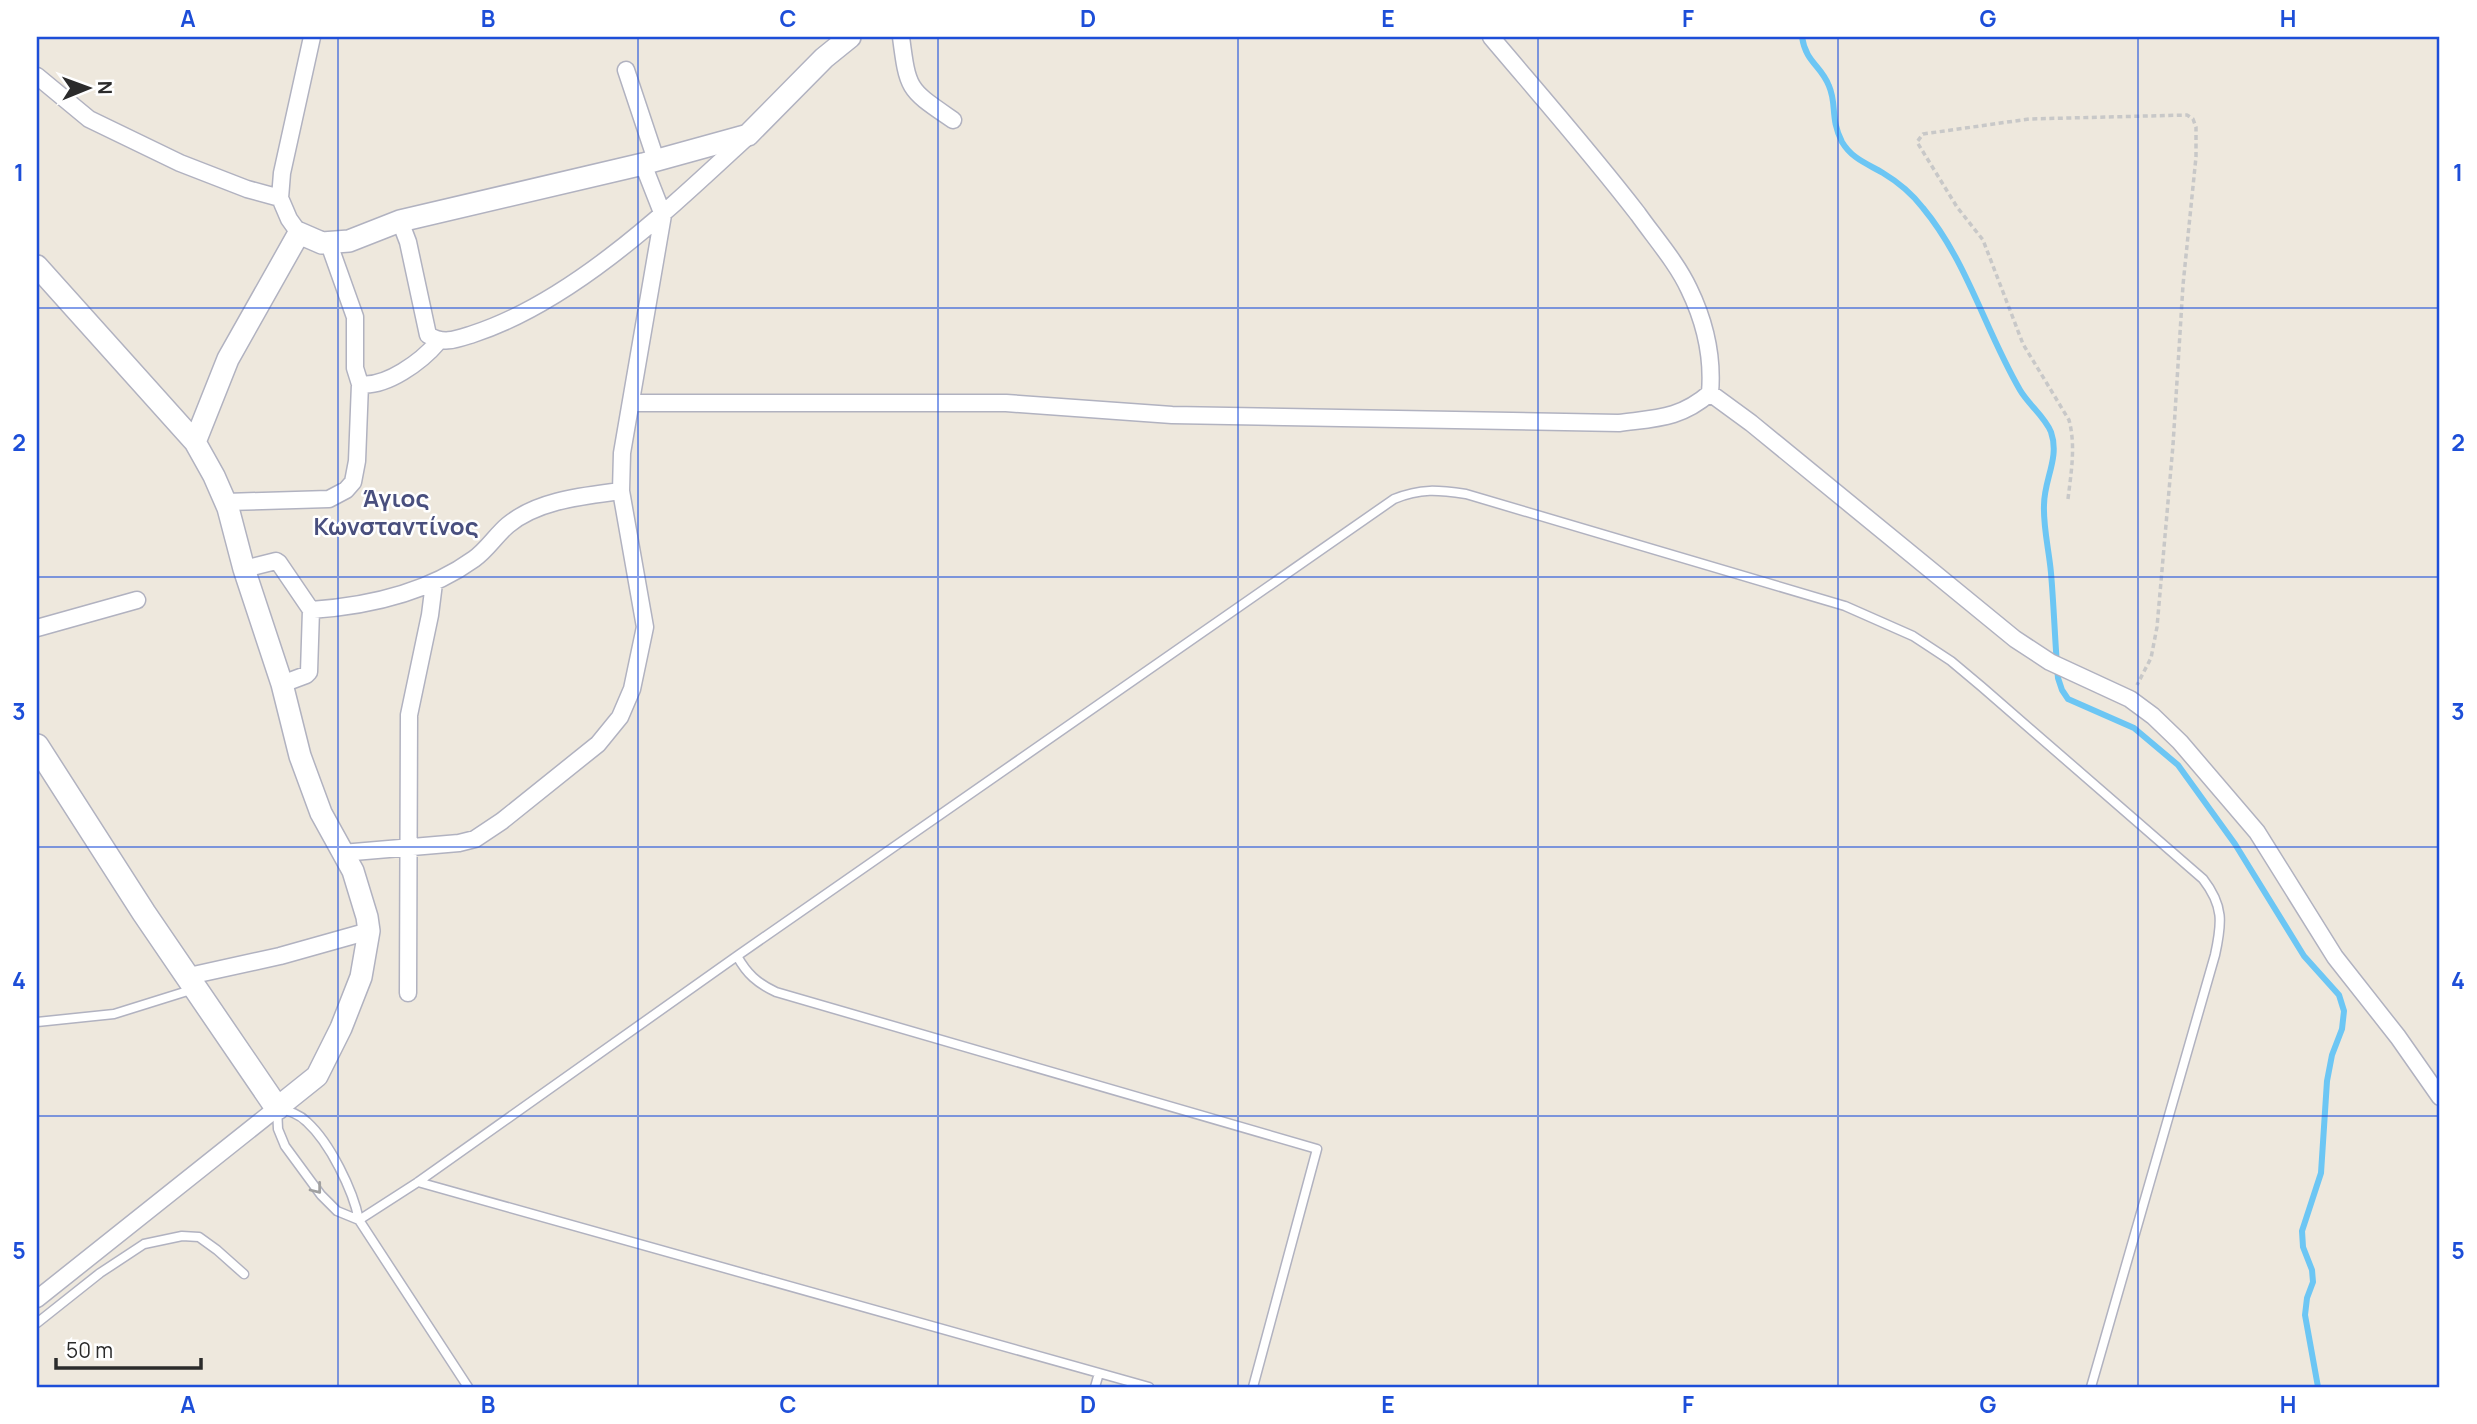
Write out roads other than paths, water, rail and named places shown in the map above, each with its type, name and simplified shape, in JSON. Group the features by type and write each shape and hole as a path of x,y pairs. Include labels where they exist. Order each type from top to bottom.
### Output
{"main road":[{"path":"37,746 145,913 277,1108"}],"street":[{"path":"312,37 282,173 280,198 289,219 299,233 315,241 329,244 349,241 400,221 649,162 748,135"},
{"path":"400,221 412,254 428,335 438,342 452,341 500,325 525,313 663,215 824,58 850,37"},
{"path":"901,37 909,85 915,93 953,120"},
{"path":"632,403 1006,403 1172,415 1619,423 1668,417 1694,407 1710,393 1712,369 1689,288 1611,179 1490,37"},
{"path":"342,853 459,843 475,839 502,821 598,744 620,717 632,689 645,627 621,491 622,453 663,215 626,70"},
{"path":"37,76 89,119 180,163 256,192 280,198"},
{"path":"195,442 228,359 299,233"},
{"path":"226,502 329,499 346,490 353,482 357,461 360,384 355,368 355,317 329,244"},
{"path":"37,266 195,442 214,475 226,502 244,569 282,684 300,756 321,813 359,887 369,931 361,977 353,1002 317,1076 37,1299"},
{"path":"360,384 378,383 413,366 428,355 438,342"},
{"path":"1710,393 2015,639 2049,662 2130,699 2153,716 2180,742 2257,832 2335,957 2398,1037 2440,1097"},
{"path":"311,610 367,605 433,583 475,559 519,516 589,495 621,491"},
{"path":"244,569 276,561 311,610 309,672 306,676 282,684"},
{"path":"408,993 409,715 430,615 433,583"},
{"path":"37,628 137,600"},
{"path":"193,982 369,931"}],"lane":[{"path":"359,1220 418,1182 737,956 1394,499 1413,491 1437,490 1466,494 1845,606 1913,636 1951,661 2203,879 2214,894 2221,913 2216,955 2091,1387"},
{"path":"737,956 758,983 776,992 1317,1149 1253,1387"},
{"path":"37,1022 114,1014 193,982"},
{"path":"359,1220 337,1211 321,1195 285,1146 278,1129 277,1108 295,1113 313,1128 343,1175 355,1200 359,1220 468,1387"},
{"path":"418,1182 1149,1387"},
{"path":"37,1323 100,1273 144,1244 183,1236 199,1237 244,1274"},
{"path":"1095,1387 1100,1373"}],"waterway":[{"path":"1802,37 1807,53 1829,86 1836,126 1842,142 1855,157 1905,189 1938,229 1964,273 2020,390 2051,432 2054,451 2044,513 2058,678 2062,690 2068,699 2134,728 2178,765 2235,844 2304,956 2339,995 2344,1011 2342,1029 2332,1055 2327,1081 2321,1173 2302,1231 2303,1247 2312,1270 2313,1282 2305,1315 2318,1387"}],"district":[{"name":"Άγιος Κωνσταντίνος","path":"396,511"}]}
